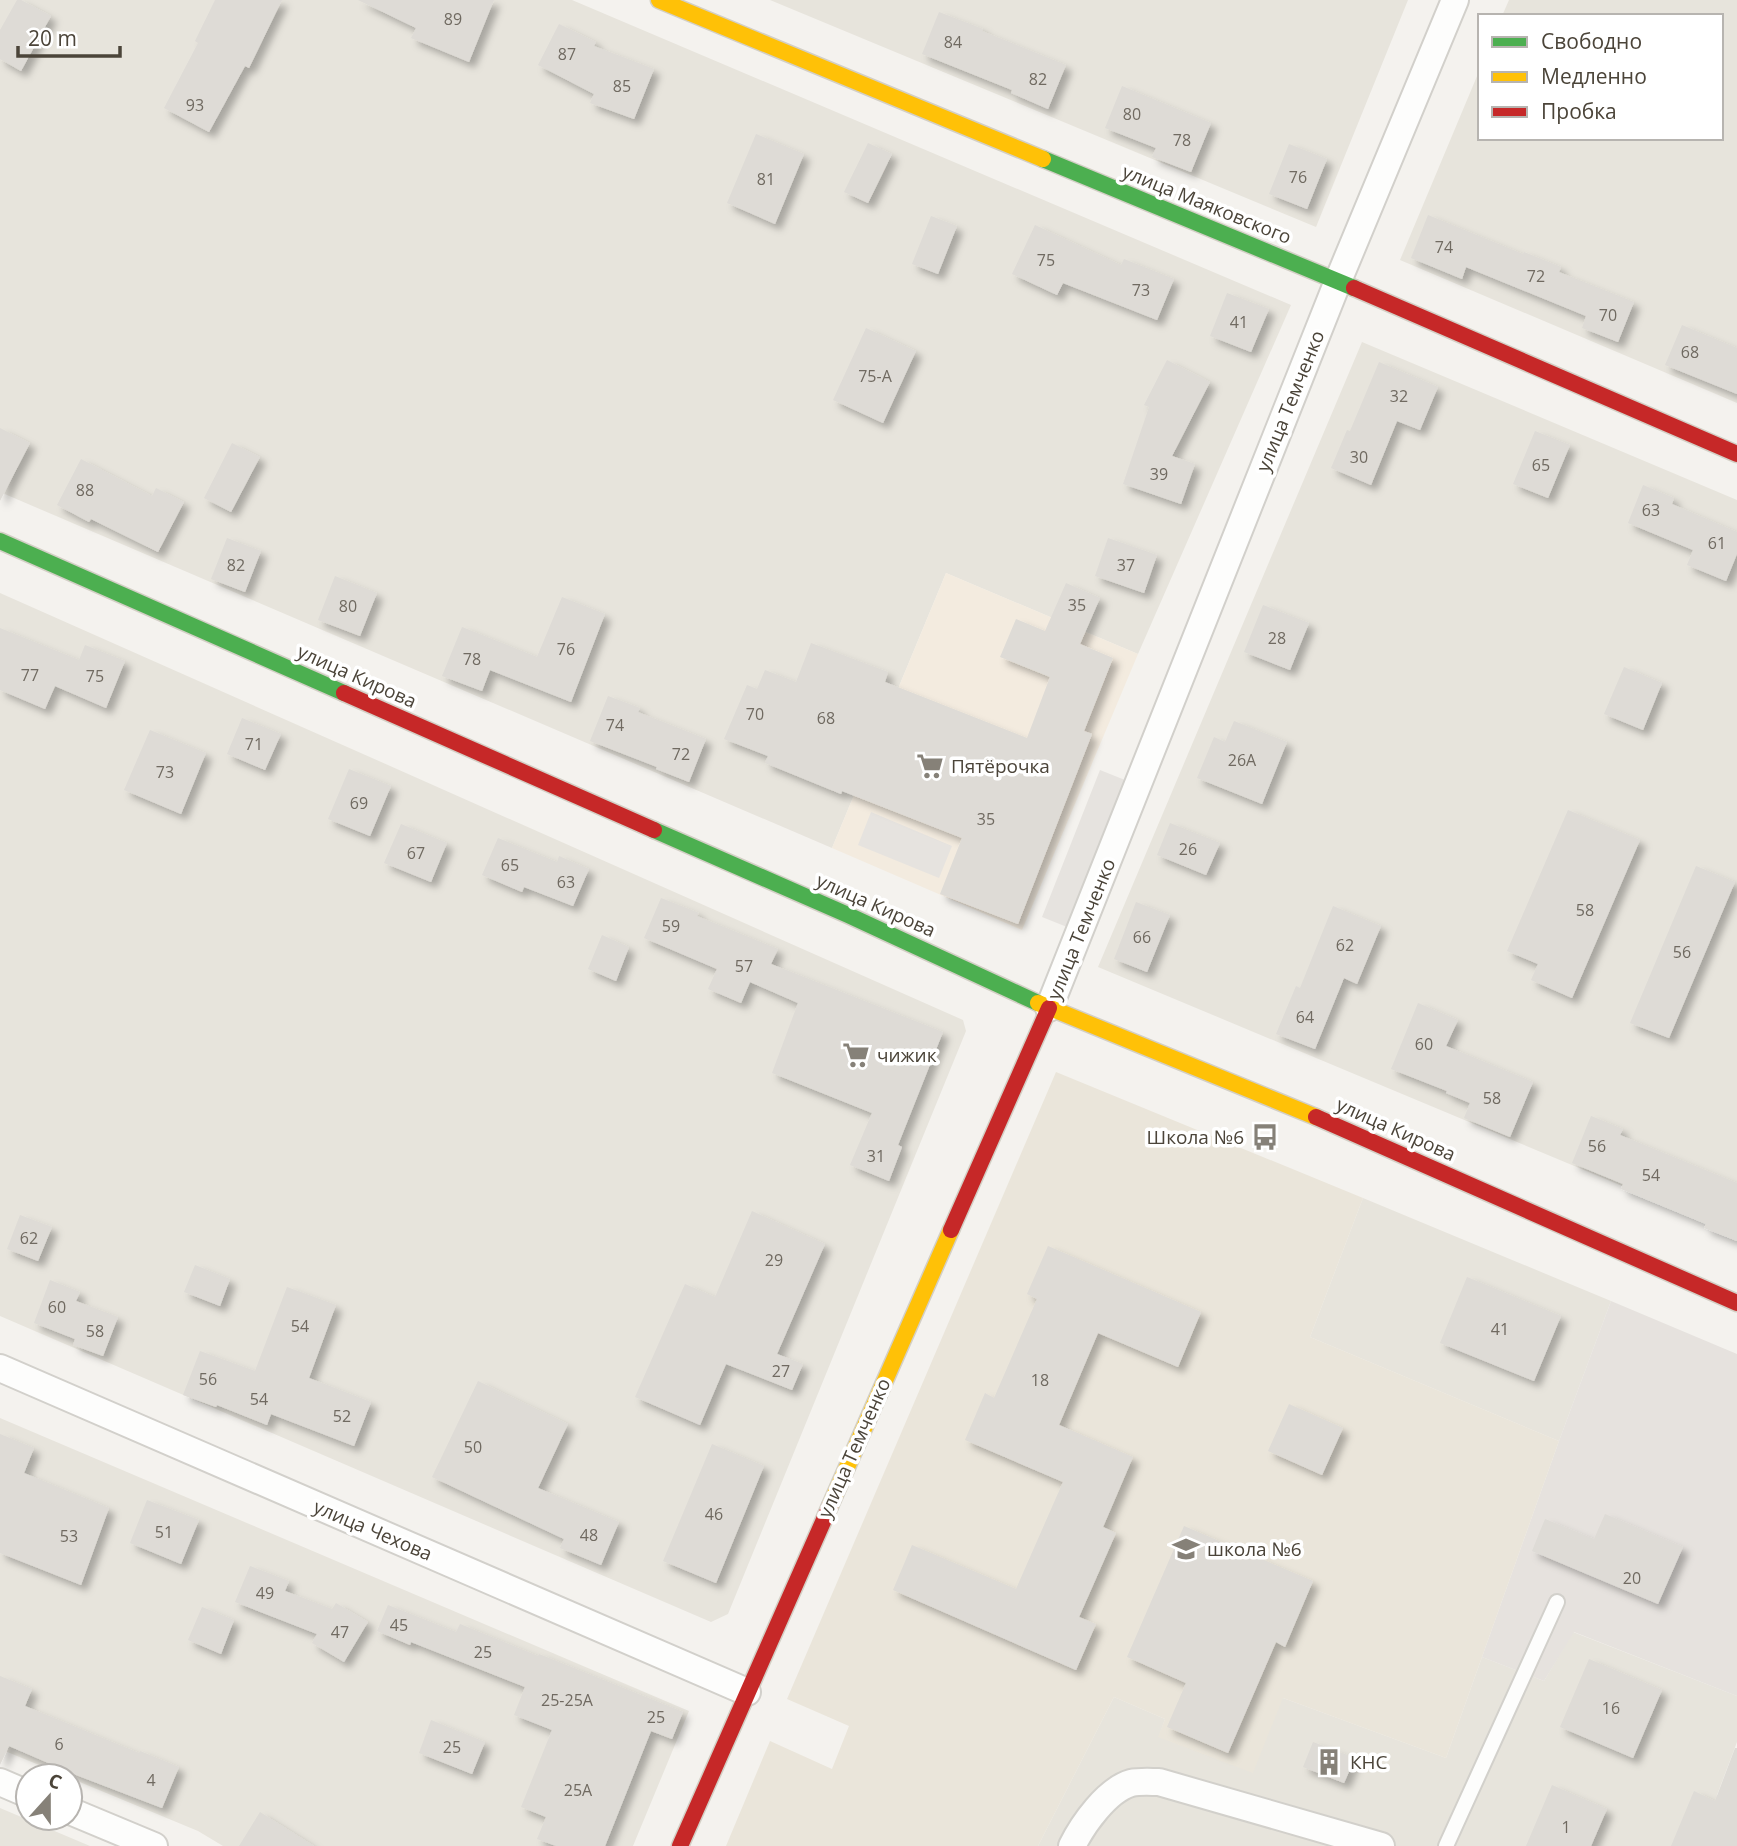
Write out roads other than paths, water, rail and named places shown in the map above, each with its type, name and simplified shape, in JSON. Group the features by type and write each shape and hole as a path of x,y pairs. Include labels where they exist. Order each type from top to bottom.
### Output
{"main road":[{"name":"улица Маяковского","path":"659,0 1338,281 1737,454"},
{"name":"улица Кирова","path":"0,541 848,915 1049,1008 1277,1100 1737,1303"},
{"name":"улица Темченко","path":"680,1846 1049,1008"}],"street":[{"name":"улица Темченко","path":"1049,1008 1338,281 1455,0"},
{"name":"улица Чехова","path":"0,1368 747,1692"},
{"path":"1072,1846 1107,1797 1131,1783 1159,1782 1381,1846"},
{"path":"84,1817 154,1846"}],"lane":[{"path":"1446,1846 1557,1602"}],"place":[{"name":"Пятёрочка","path":"930,766"},
{"name":"чижик","path":"856,1055"},
{"name":"Школа №6","path":"1265,1137"},
{"name":"школа №6","path":"1186,1549"},
{"name":"КНС","path":"1329,1762"}]}
